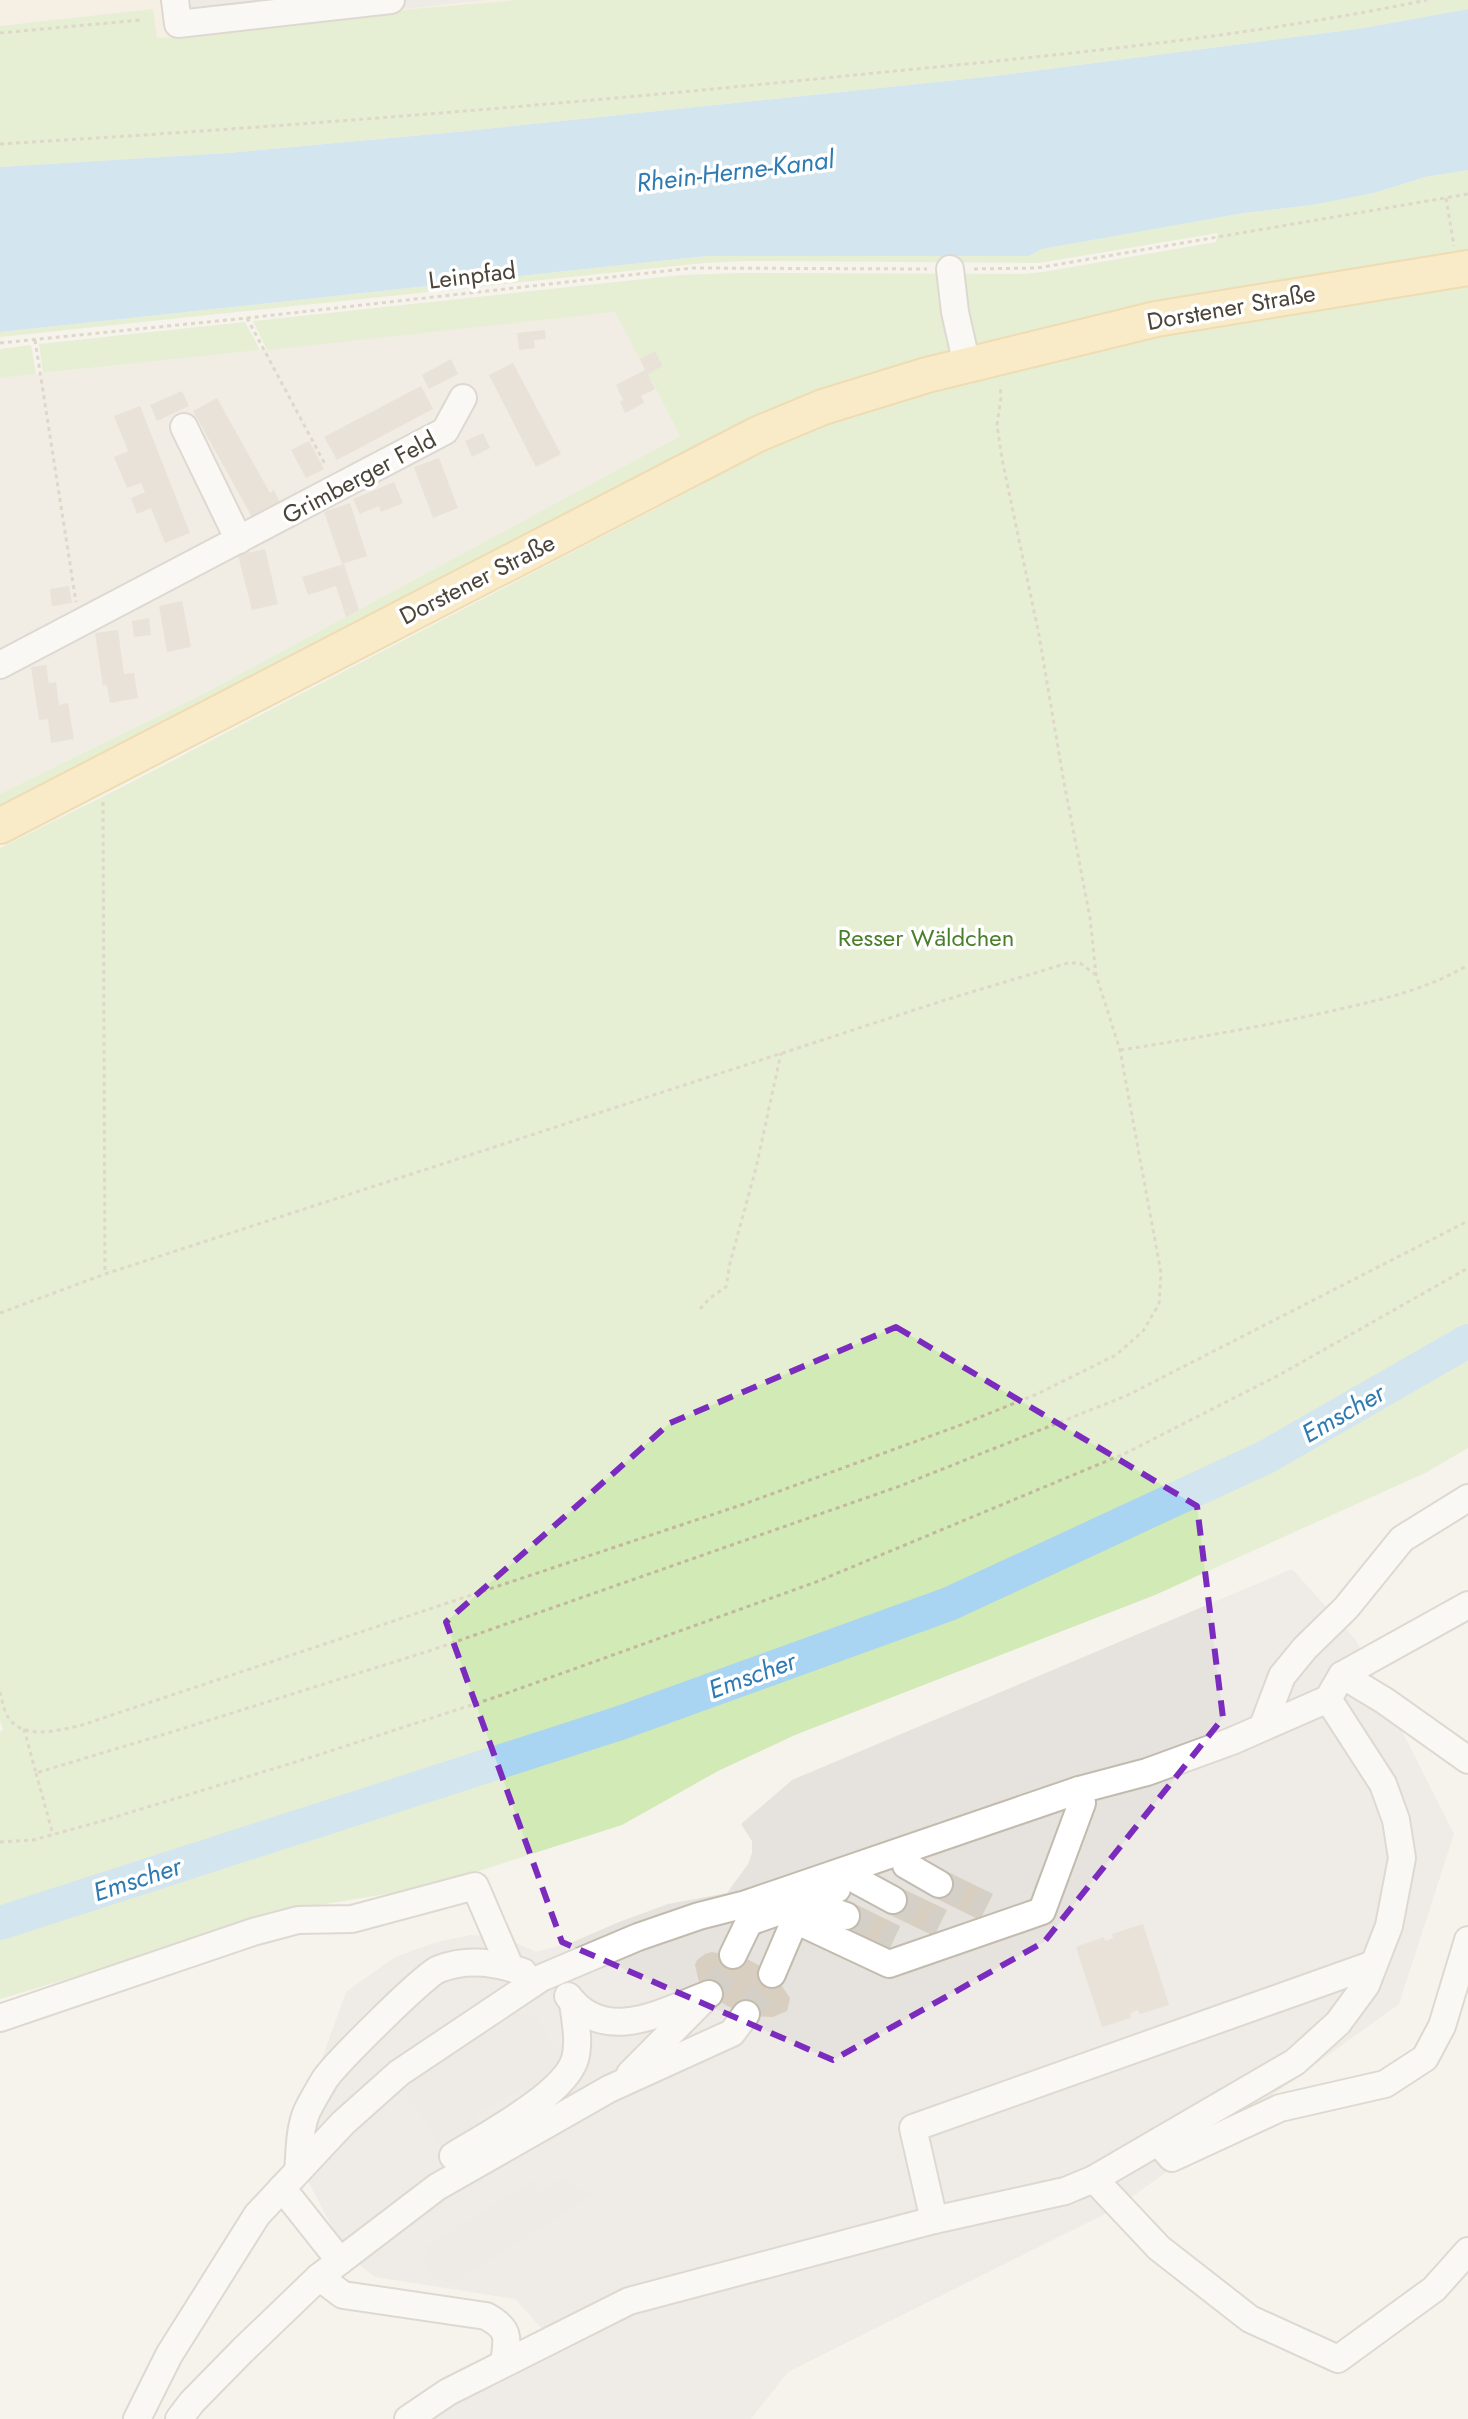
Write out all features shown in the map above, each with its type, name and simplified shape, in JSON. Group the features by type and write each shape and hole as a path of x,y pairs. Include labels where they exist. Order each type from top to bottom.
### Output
{"main road":[{"name":"Dorstener Straße","path":"0,826 758,434 823,407 982,361 1156,319 1463,269"}],"street":[{"path":"175,0 178,24 391,0"},
{"path":"950,269 953,299 982,361"},
{"name":"Grimberger Feld","path":"0,665 445,431 463,398"},
{"path":"184,427 239,540"},
{"path":"1263,1726 1282,1676 1305,1648 1346,1608 1402,1539 1468,1498"},
{"path":"748,1913 1232,1741 1328,1699 1342,1675 1468,1605"},
{"path":"1342,1675 1385,1701 1468,1760"},
{"path":"408,2419 448,2392 629,2301 934,2220 1065,2191 1094,2179 1295,2062 1338,2023 1366,1985 1389,1926 1402,1858 1396,1820 1383,1784 1328,1699"},
{"path":"772,1974 800,1911 858,1881 1080,1796"},
{"path":"800,1911 889,1964 1042,1911 1080,1796"},
{"path":"906,1865 939,1884"},
{"path":"858,1881 893,1900"},
{"path":"0,2018 253,1932 298,1920 352,1919 475,1886 510,1967"},
{"path":"986,1906 1012,1922"},
{"path":"137,2419 169,2355 257,2215 343,2123 399,2073 547,1976 699,1916 800,1911 846,1916"},
{"path":"733,1955 748,1913"},
{"path":"940,1923 967,1937"},
{"path":"894,1939 923,1952"},
{"path":"1158,2142 1172,2158 1280,2108 1385,2084 1425,2058 1442,2026 1468,1940"},
{"path":"504,2363 508,2339 501,2324 486,2316 343,2295 290,2180 308,2110 326,2077 404,1999 436,1970 462,1963 499,1963 547,1976 579,2010 597,2019 623,2023 645,2019 709,1994 621,2084"},
{"path":"934,2220 913,2128 1374,1964"},
{"path":"453,2156 537,2102 568,2075 577,2042 573,2002"},
{"path":"179,2419 233,2360 330,2269 437,2187 621,2084 732,2033 746,2014"},
{"path":"1094,2179 1159,2248 1250,2319 1338,2359 1434,2289 1468,2251"}],"path":[{"path":"0,144 400,117 964,64 1162,42 1347,16 1427,0"},
{"path":"0,33 140,20"},
{"name":"Leinpfad","path":"0,343 692,268 1037,268 1468,194"},
{"path":"1446,198 1463,269"},
{"path":"247,318 338,488"},
{"path":"35,339 79,625"},
{"path":"0,1692 9,1719 24,1729 53,1732 82,1725 744,1504 958,1426 1037,1394 1116,1355 1143,1331 1159,1304 1161,1273 1120,1050 1096,975 1090,918 1039,635 1002,459 997,425 1001,397 982,361"},
{"path":"103,774 105,1274"},
{"path":"0,1313 105,1274 781,1053 1068,963 1080,963 1096,975"},
{"path":"1120,1050 1294,1020 1385,998 1424,988 1468,965"},
{"path":"700,1309 726,1287 781,1053"},
{"path":"36,1773 432,1650 900,1486 1128,1395 1468,1221"},
{"path":"0,1842 53,1835 315,1756 466,1707 816,1582 1126,1453 1281,1374 1468,1268"},
{"path":"24,1729 53,1835"}],"highlighted area":[{"path":"896,1327 1197,1506 1223,1718 1044,1942 833,2060 562,1942 446,1622 670,1423"}],"shaded area":[{"path":"0,0 518,0 156,38 153,9 0,26"},
{"path":"190,0 486,0 194,32"},
{"path":"615,312 655,351 663,366 648,375 680,436 203,694 0,794 0,378"},
{"path":"1292,1569 1356,1640 1454,1834 1399,2004 1115,2209 788,2372 751,2419 408,2419 542,2329 515,2299 375,2277 347,2255 301,2168 288,2128 316,2075 346,1992 395,1957 437,1942 471,1935 503,1937 536,1952 573,1942 668,1904 727,1893 748,1864 752,1853 752,1841 741,1824 792,1780"},
{"path":"513,2011 527,2018 535,2013 554,2049 567,2055 529,2100 521,2089 475,2115 482,2127 441,2149 430,2127 405,2095 416,2077 427,2067"},
{"path":"564,2177 574,2187 595,2193 453,2283 434,2278 424,2265 427,2246 537,2178 533,2195"}],"green space":[{"path":"518,0 1468,0 1468,9 1364,28 995,76 228,153 0,167 0,26 153,9 157,38"},
{"name":"Resser Wäldchen","path":"1468,170 1468,1448 1425,1473 1155,1595 795,1735 718,1771 622,1825 429,1887 313,1906 0,1999 0,1732 3,1730 0,1720 0,848 705,483 691,457 0,814 0,794 203,694 680,436 648,374 663,366 655,351 640,359 615,312 267,350 253,321 681,275 1022,274 1216,242 1218,233 1039,263 704,263 0,337 0,332 706,256 1029,256 1042,249 1374,193 1425,177"},
{"path":"245,322 260,350 43,373 39,344"},
{"path":"31,345 36,374 0,378 0,349"}],"water":[{"name":"Rhein-Herne-Kanal","path":"1468,9 1468,170 1425,177 1374,193 1042,249 1029,256 706,256 0,332 0,167 228,153 995,76 1364,28"}],"building":[{"path":"545,330 546,339 534,340 535,348 519,350 517,333"},
{"path":"655,351 663,366 648,374 655,389 641,396 644,403 625,413 616,385 645,370 640,359"},
{"path":"451,359 458,374 429,389 422,375"},
{"path":"513,363 561,454 536,467 489,375"},
{"path":"421,386 433,409 337,460 324,437"},
{"path":"182,391 189,406 157,421 150,405"},
{"path":"217,398 270,493 274,490 280,502 252,517 193,411"},
{"path":"140,406 190,533 165,543 151,508 137,514 131,498 145,492 141,483 127,488 114,457 128,451 114,416"},
{"path":"483,433 490,448 472,457 465,441"},
{"path":"309,441 324,469 306,478 291,450"},
{"path":"439,458 458,508 433,518 414,467"},
{"path":"394,482 403,503 381,512 379,506 360,514 353,499"},
{"path":"350,503 367,556 342,564 324,512"},
{"path":"265,549 278,604 252,610 238,555"},
{"path":"344,564 359,610 346,617 336,586 308,595 302,577"},
{"path":"69,586 72,603 52,606 50,589"},
{"path":"182,601 191,647 167,652 159,606"},
{"path":"149,618 151,635 134,637 132,621"},
{"path":"118,630 124,674 134,673 138,698 110,703 107,685 103,686 95,633"},
{"path":"46,665 49,683 56,682 59,705 68,703 74,739 51,743 48,719 39,720 31,667"},
{"path":"946,1871 993,1894 980,1920 933,1897"},
{"path":"899,1887 947,1910 934,1936 886,1913"},
{"path":"853,1903 900,1926 888,1952 840,1929"},
{"path":"1143,1924 1169,2005 1140,2014 1138,2010 1130,2013 1131,2018 1102,2027 1076,1947 1104,1937 1105,1941 1113,1938 1112,1934"},
{"path":"712,1952 747,1959 762,1967 777,1979 790,1998 787,2011 773,2017 754,2016 727,2006 709,1994 699,1982 695,1965 697,1960"}],"waterway":[{"name":"Emscher","path":"0,1923 620,1723 949,1604 1266,1457 1468,1341"}],"tunnel":[{"path":"939,1884 986,1906"},
{"path":"893,1900 940,1923"},
{"path":"846,1916 894,1939"},
{"path":"709,1994 725,1973 733,1955"},
{"path":"746,2014 772,1974"}]}
